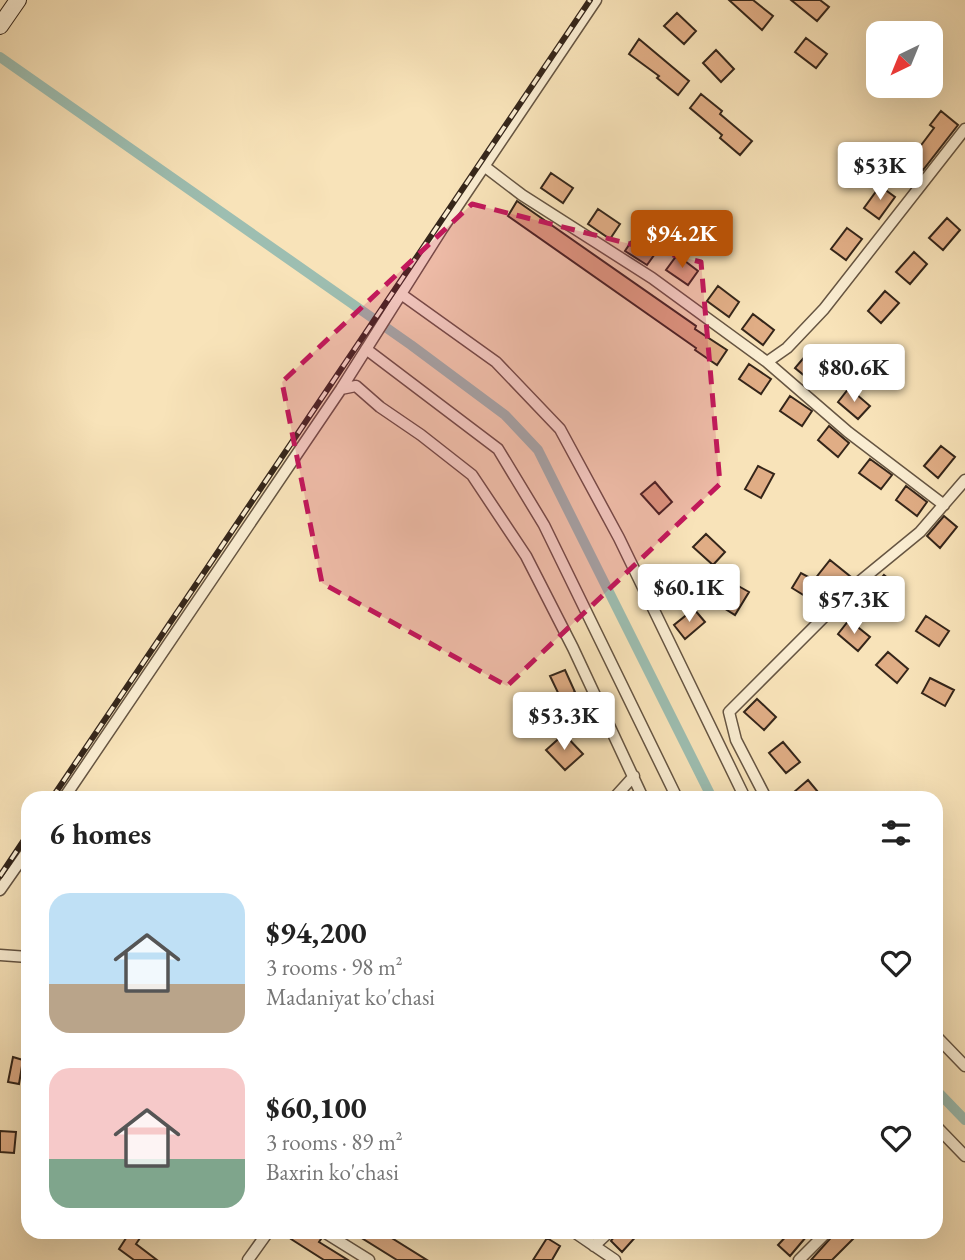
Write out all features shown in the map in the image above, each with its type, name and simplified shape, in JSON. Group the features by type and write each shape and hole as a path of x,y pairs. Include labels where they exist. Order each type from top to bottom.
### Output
{"street":[{"path":"0,26 18,0"},
{"path":"69,791 341,389 484,166 596,0"},
{"path":"767,362 786,348 824,309 965,130"},
{"path":"484,166 522,195 652,278 767,362 848,432 944,505"},
{"path":"401,294 496,362 560,429 619,538 742,791"},
{"path":"366,349 498,449 544,525 674,791"},
{"path":"341,389 356,386 472,475 526,556 640,791"},
{"path":"762,791 736,740 729,712 859,582 920,533 965,480"},
{"path":"620,791 634,776"},
{"path":"0,890 21,860"},
{"path":"0,955 21,956"},
{"path":"943,1043 965,1066"},
{"path":"943,1133 965,1156"},
{"path":"248,1260 263,1239"},
{"path":"335,1239 369,1260"},
{"path":"584,1239 615,1260"},
{"path":"594,1246 602,1239"},
{"path":"799,1260 820,1239"}],"highlighted area":[{"path":"472,204 701,262 720,484 507,686 322,583 282,382"}],"building":[{"path":"729,0 753,0 773,16 762,30"},
{"path":"791,0 820,0 829,7 817,21"},
{"path":"677,13 696,31 684,44 664,26"},
{"path":"806,38 827,54 816,68 795,52"},
{"path":"639,39 689,81 678,95 657,78 659,76 629,54"},
{"path":"716,50 734,69 721,82 703,63"},
{"path":"701,94 752,141 740,155 720,138 722,135 690,108"},
{"path":"941,111 958,125 923,170 910,160 934,128 930,125"},
{"path":"551,173 573,188 563,203 541,188"},
{"path":"880,186 895,197 879,219 864,208"},
{"path":"517,201 727,350 717,365 508,216"},
{"path":"598,209 620,224 610,239 588,224"},
{"path":"947,218 960,230 943,250 929,238"},
{"path":"847,228 862,239 846,260 831,249"},
{"path":"635,236 657,251 647,265 625,251"},
{"path":"914,252 927,264 910,284 896,272"},
{"path":"677,255 698,271 688,285 666,270"},
{"path":"718,286 739,302 729,317 707,301"},
{"path":"885,291 899,303 881,323 868,311"},
{"path":"753,314 774,330 763,345 742,329"},
{"path":"807,354 828,371 816,385 795,368"},
{"path":"749,364 771,379 761,394 739,379"},
{"path":"849,388 870,406 858,419 838,402"},
{"path":"790,396 812,411 802,426 780,411"},
{"path":"829,426 849,443 838,457 818,440"},
{"path":"941,446 955,457 938,478 924,466"},
{"path":"870,459 892,475 881,489 859,473"},
{"path":"758,466 774,474 761,498 745,489"},
{"path":"655,482 672,502 659,514 641,494"},
{"path":"906,486 927,502 917,516 896,500"},
{"path":"944,516 957,527 940,548 927,536"},
{"path":"706,534 725,552 713,565 693,547"},
{"path":"830,560 851,577 839,591 827,581 815,602 792,588 801,573 814,580"},
{"path":"884,575 898,586 881,607 867,595"},
{"path":"733,583 749,592 735,615 719,605"},
{"path":"694,609 705,622 685,639 674,625"},
{"path":"926,616 949,631 939,646 916,631"},
{"path":"849,620 870,637 858,651 838,634"},
{"path":"888,652 908,669 897,683 876,665"},
{"path":"565,670 575,692 561,699 550,676"},
{"path":"930,678 954,690 945,706 922,693"},
{"path":"757,699 776,717 764,730 744,712"},
{"path":"564,734 583,754 565,770 546,750"},
{"path":"783,742 800,762 786,773 769,753"},
{"path":"808,780 817,791 795,791"},
{"path":"13,1057 21,1059 19,1084 8,1082"},
{"path":"0,1131 16,1132 14,1153 0,1152"},
{"path":"125,1239 139,1239 136,1244 157,1260 134,1260 119,1249"},
{"path":"291,1239 321,1239 319,1242 348,1260 324,1260"},
{"path":"363,1239 393,1239 427,1260 397,1260"},
{"path":"546,1239 560,1246 552,1260 533,1260"},
{"path":"613,1239 634,1239 622,1252 611,1241"},
{"path":"784,1239 804,1239 790,1256 778,1245"},
{"path":"830,1239 853,1239 832,1260 811,1260"}],"waterway":[{"path":"0,57 411,345 505,415 538,450 708,791"},
{"path":"943,1097 965,1120"}],"railway":[{"path":"57,791 590,0"},
{"path":"0,876 21,844"}]}
